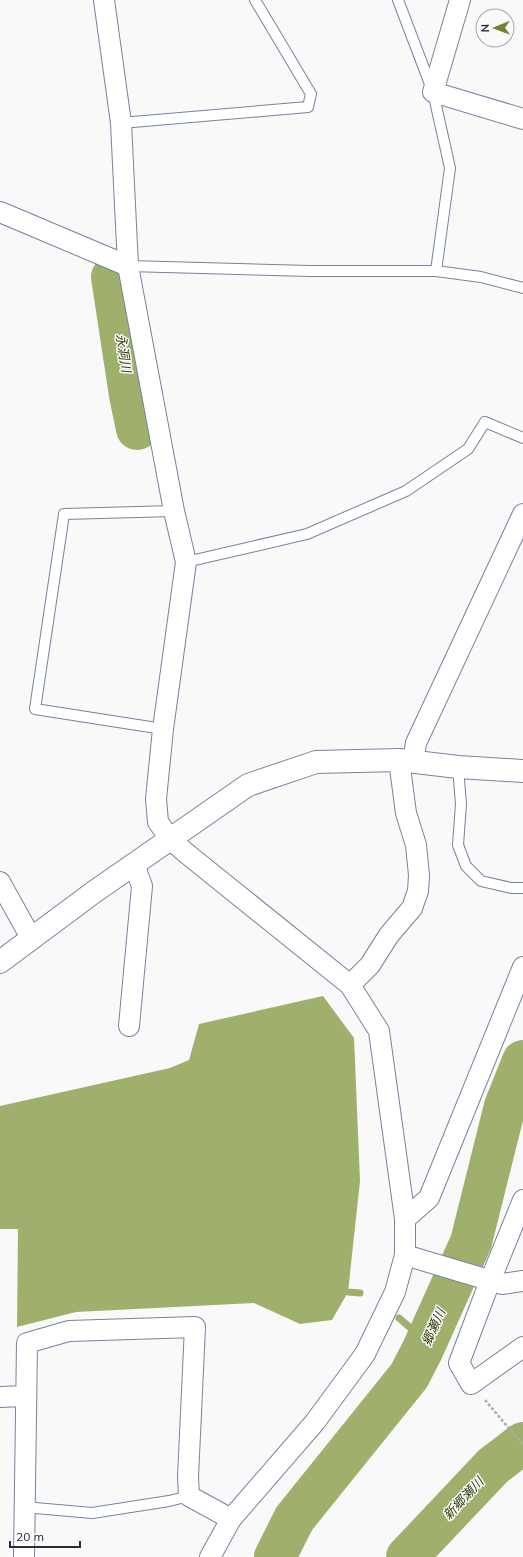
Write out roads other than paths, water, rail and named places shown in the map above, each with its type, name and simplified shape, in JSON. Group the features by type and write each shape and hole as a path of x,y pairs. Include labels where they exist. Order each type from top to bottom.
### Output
{"street":[{"path":"104,0 122,123 128,266 174,511 186,562 162,729 156,799 158,822 170,839 350,985 379,1031 411,1257 365,1354 314,1422 231,1519 210,1557"},
{"path":"460,0 433,92 523,119"},
{"path":"0,212 128,266"},
{"path":"350,985 370,965 389,935 412,908 418,891 419,875 416,845 406,813 406,761 416,743 523,514"},
{"path":"0,962 134,864 248,785 316,762 406,761 523,771"},
{"path":"129,1026 142,886 134,864"},
{"path":"0,882 31,938"},
{"path":"405,1219 429,1198 523,966"},
{"path":"523,1200 459,1363 471,1384 523,1348"},
{"path":"411,1257 502,1284 523,1281"},
{"path":"24,1557 27,1343 69,1331 195,1327 188,1477 189,1496 231,1519"},
{"path":"0,1397 26,1396"}],"lane":[{"path":"122,123 308,107 311,94 256,0"},
{"path":"398,0 433,92 450,168 436,271"},
{"path":"128,266 310,271 436,271 481,277 523,288"},
{"path":"186,562 307,534 406,491 468,450 485,422 523,438"},
{"path":"162,729 35,709 64,514 174,511"},
{"path":"458,766 461,804 458,845 466,866 481,881 511,888 523,888"},
{"path":"24,1507 92,1513 169,1501 189,1496"}],"waterway":[{"name":"永洞川","path":"112,277 130,395 137,429"},
{"name":"郷瀬川","path":"275,1557 294,1519 409,1376 422,1351 471,1242 505,1106 523,1061"},
{"path":"339,1289 348,1292 360,1293"},
{"path":"399,1318 414,1331 422,1351"},
{"name":"新郷瀬川","path":"407,1557 493,1466 523,1443"}]}
